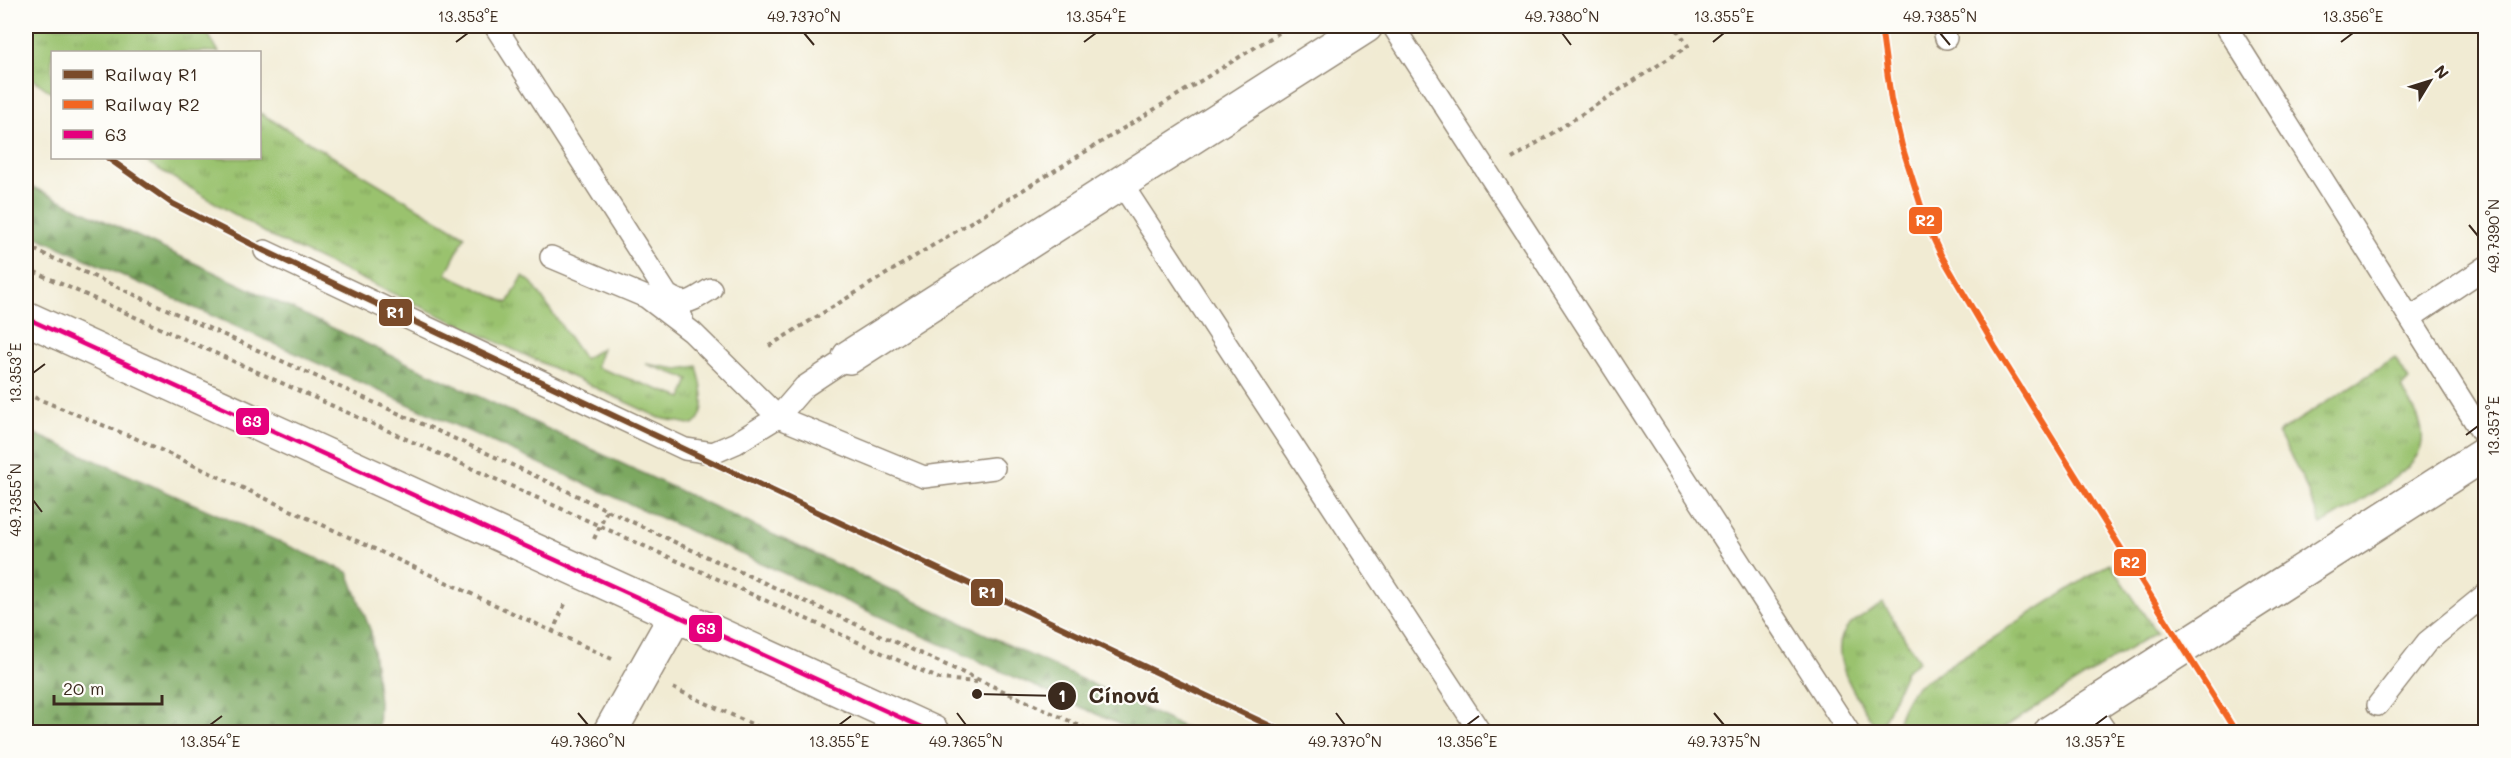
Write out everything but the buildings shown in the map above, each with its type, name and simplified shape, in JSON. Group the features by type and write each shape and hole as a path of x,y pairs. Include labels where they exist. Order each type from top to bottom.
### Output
{"street":[{"path":"849,357 1366,26"},
{"path":"26,318 932,732"},
{"path":"2050,732 2098,720 2486,453"},
{"path":"610,732 676,615"}],"lane":[{"path":"495,26 692,332"},
{"path":"1393,26 1844,731"},
{"path":"2226,26 2486,439"},
{"path":"1121,183 1479,732"},
{"path":"264,251 685,449 713,453 736,443 778,417 804,387 849,357"},
{"path":"551,257 646,297 692,332 778,417 924,477 994,468"},
{"path":"2410,318 2486,267"},
{"path":"666,294 678,302 689,302 711,289"},
{"path":"2378,705 2427,642 2486,594"}],"path":[{"path":"769,346 1290,26"},
{"path":"1489,174 1688,46 1676,26"},
{"path":"26,246 491,454 694,551 1094,732"},
{"path":"26,268 940,680 980,682"},
{"path":"26,394 137,439 769,732"}],"green space":[{"path":"26,26 203,26 218,51 51,51 51,92 26,74"},
{"path":"261,114 465,236 446,274 508,303 523,276 532,283 584,359 602,348 596,367 682,398 689,379 646,364 678,369 697,366 703,397 702,412 693,425 660,418 274,238 142,159 261,159"},
{"path":"26,184 1194,732 1136,732 26,232"},
{"path":"2395,358 2409,380 2401,388 2420,424 2421,447 2416,457 2393,479 2321,525 2301,475 2278,433"},
{"path":"26,430 348,572 371,632 379,702 378,732 26,732"},
{"path":"2110,563 2156,632 1997,732 1896,732 1903,707 1918,685"},
{"path":"1883,603 1919,661 1906,670 1879,732 1847,678 1840,649 1842,635 1851,624"}],"rail line":[{"name":"R2","path":"1881,26 1891,100 1902,146 1927,225 1941,255 1995,347 2236,732"},
{"name":"R1","path":"109,159 173,204 265,251 1283,732"}],"transit line":[{"name":"63","path":"26,318 932,732"}],"place":[{"name":"Cínová","path":"977,694"}]}
